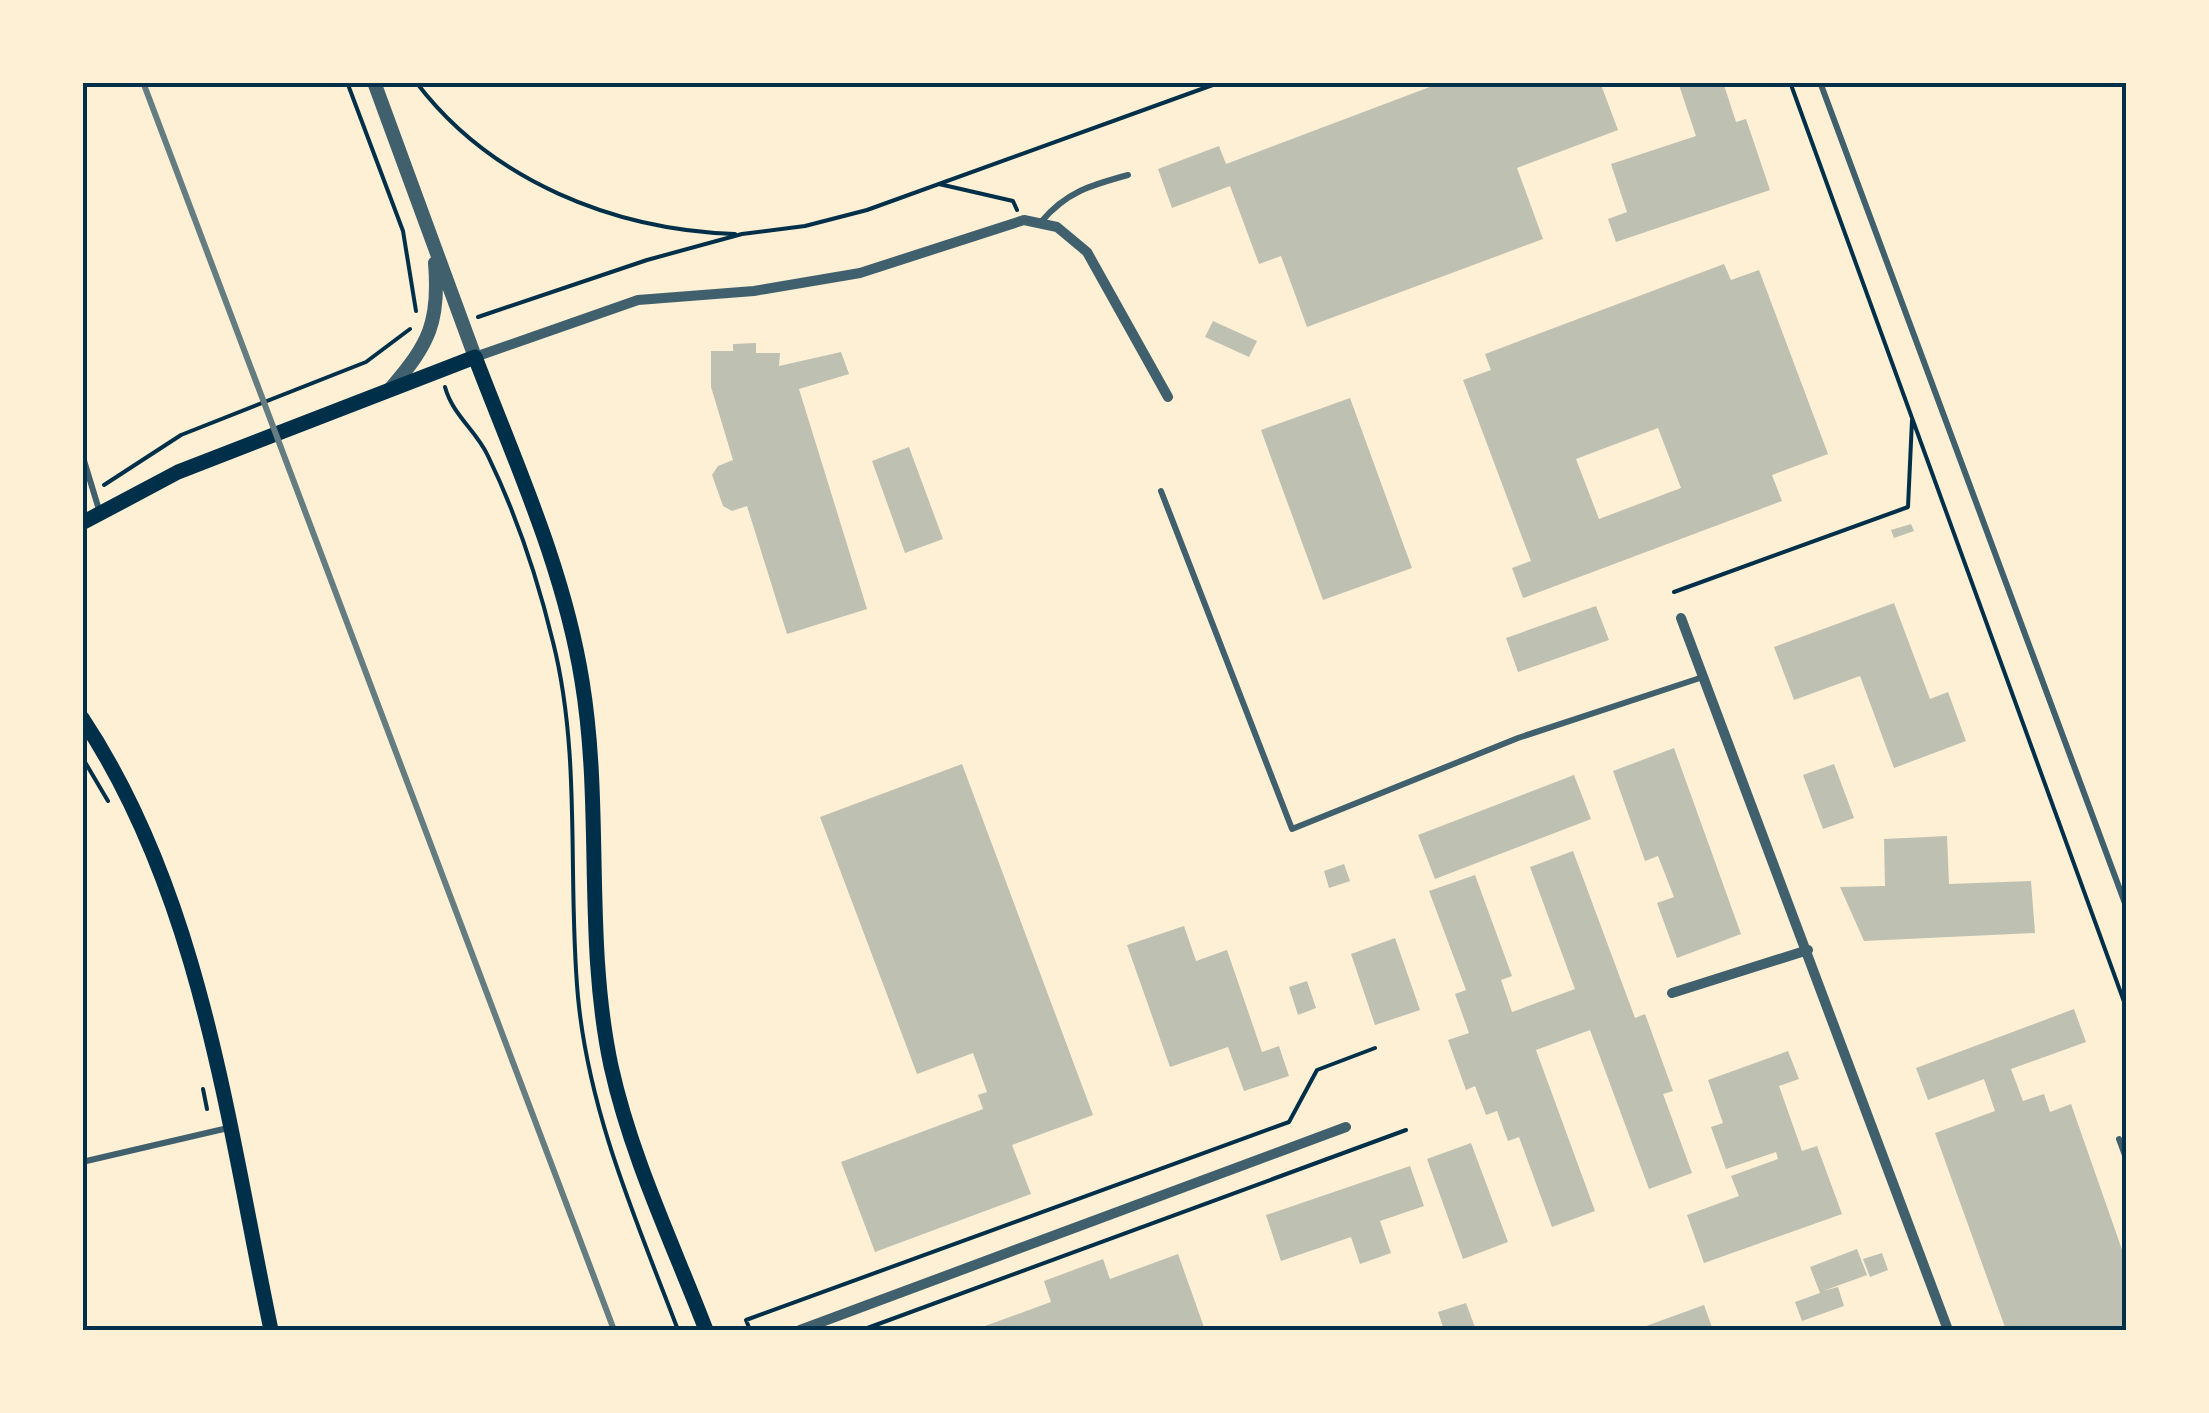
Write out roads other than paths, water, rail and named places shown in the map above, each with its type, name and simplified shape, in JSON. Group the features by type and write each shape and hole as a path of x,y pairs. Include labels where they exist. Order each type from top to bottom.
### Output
{"main road":[{"path":"82,523 178,472 475,357 547,545 582,684 596,971 618,1093 706,1330"},
{"path":"82,718 130,808 163,883 203,1010 271,1330"}],"street":[{"path":"374,82 475,357 638,300 754,292 860,274 1024,220 1057,227 1087,252 1168,397"},
{"path":"392,388 419,357 433,330 437,292 433,242"},
{"path":"1682,618 1948,1330"},
{"path":"1672,993 1808,950"},
{"path":"800,1330 1346,1127"}],"lane":[{"path":"1820,82 2126,906"},
{"path":"1040,223 1058,202 1084,187 1128,176"},
{"path":"82,454 100,514"},
{"path":"1161,491 1292,829 1518,738 1704,677"},
{"path":"82,1162 229,1128"},
{"path":"2119,1138 2126,1158"}],"railway":[{"path":"143,82 614,1330"}]}
